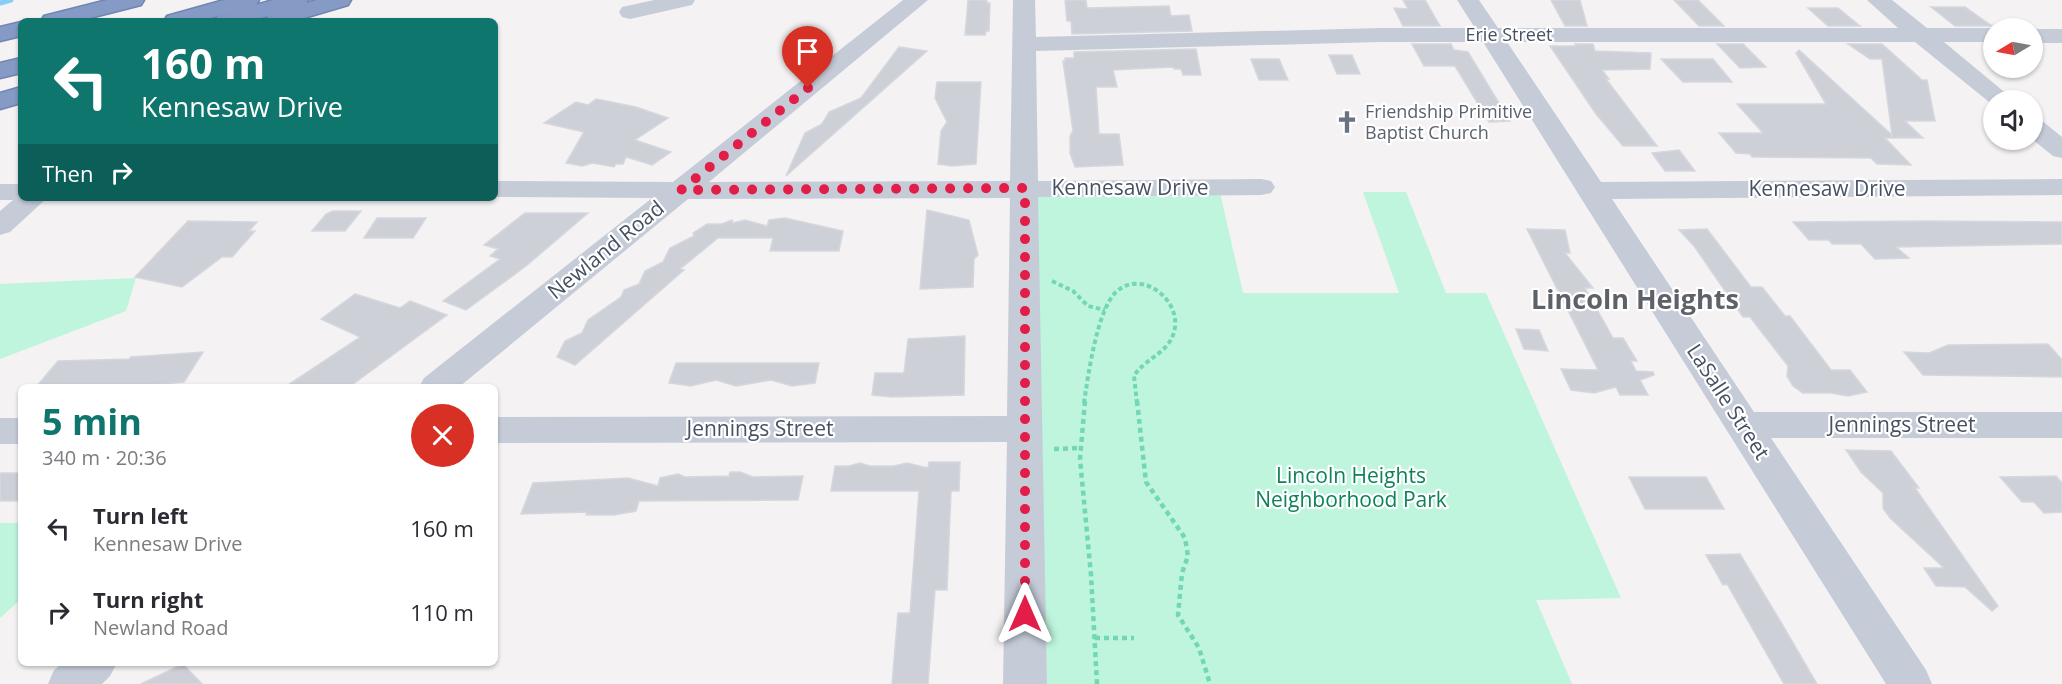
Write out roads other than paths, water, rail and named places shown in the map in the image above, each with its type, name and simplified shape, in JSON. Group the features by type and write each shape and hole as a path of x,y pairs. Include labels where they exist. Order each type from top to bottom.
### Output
{"highway":[{"path":"64,18 133,0"},
{"path":"185,18 248,0"},
{"path":"236,18 297,0"},
{"path":"280,18 340,0"},
{"path":"0,34 18,30"},
{"path":"0,71 18,66"},
{"path":"0,87 18,82"},
{"path":"0,101 18,96"}],"street":[{"path":"630,12 684,0"},
{"name":"Newland Road","path":"440,384 917,0"},
{"path":"1024,0 1025,684"},
{"name":"LaSalle Street","path":"1468,0 1910,684"},
{"path":"1878,0 1989,90"},
{"name":"Erie Street","path":"1024,44 1380,35 1983,35"},
{"path":"2043,36 2062,36"},
{"path":"2043,135 2062,150"},
{"name":"Kennesaw Drive","path":"498,189 1261,187"},
{"name":"Kennesaw Drive","path":"1591,190 2062,187"},
{"path":"0,192 18,192"},
{"path":"0,226 29,201"},
{"name":"Jennings Street","path":"1743,425 2062,425"},
{"name":"Jennings Street","path":"498,430 1026,429"},
{"path":"0,431 18,431"},
{"path":"70,684 91,666"}],"waterway":[{"path":"0,3 11,0"}],"place":[{"name":"Friendship Primitive Baptist Church","path":"1347,122"}],"district":[{"name":"Lincoln Heights","path":"1635,300"}],"park label":[{"name":"Lincoln Heights Neighborhood Park","path":"1351,488"}]}
